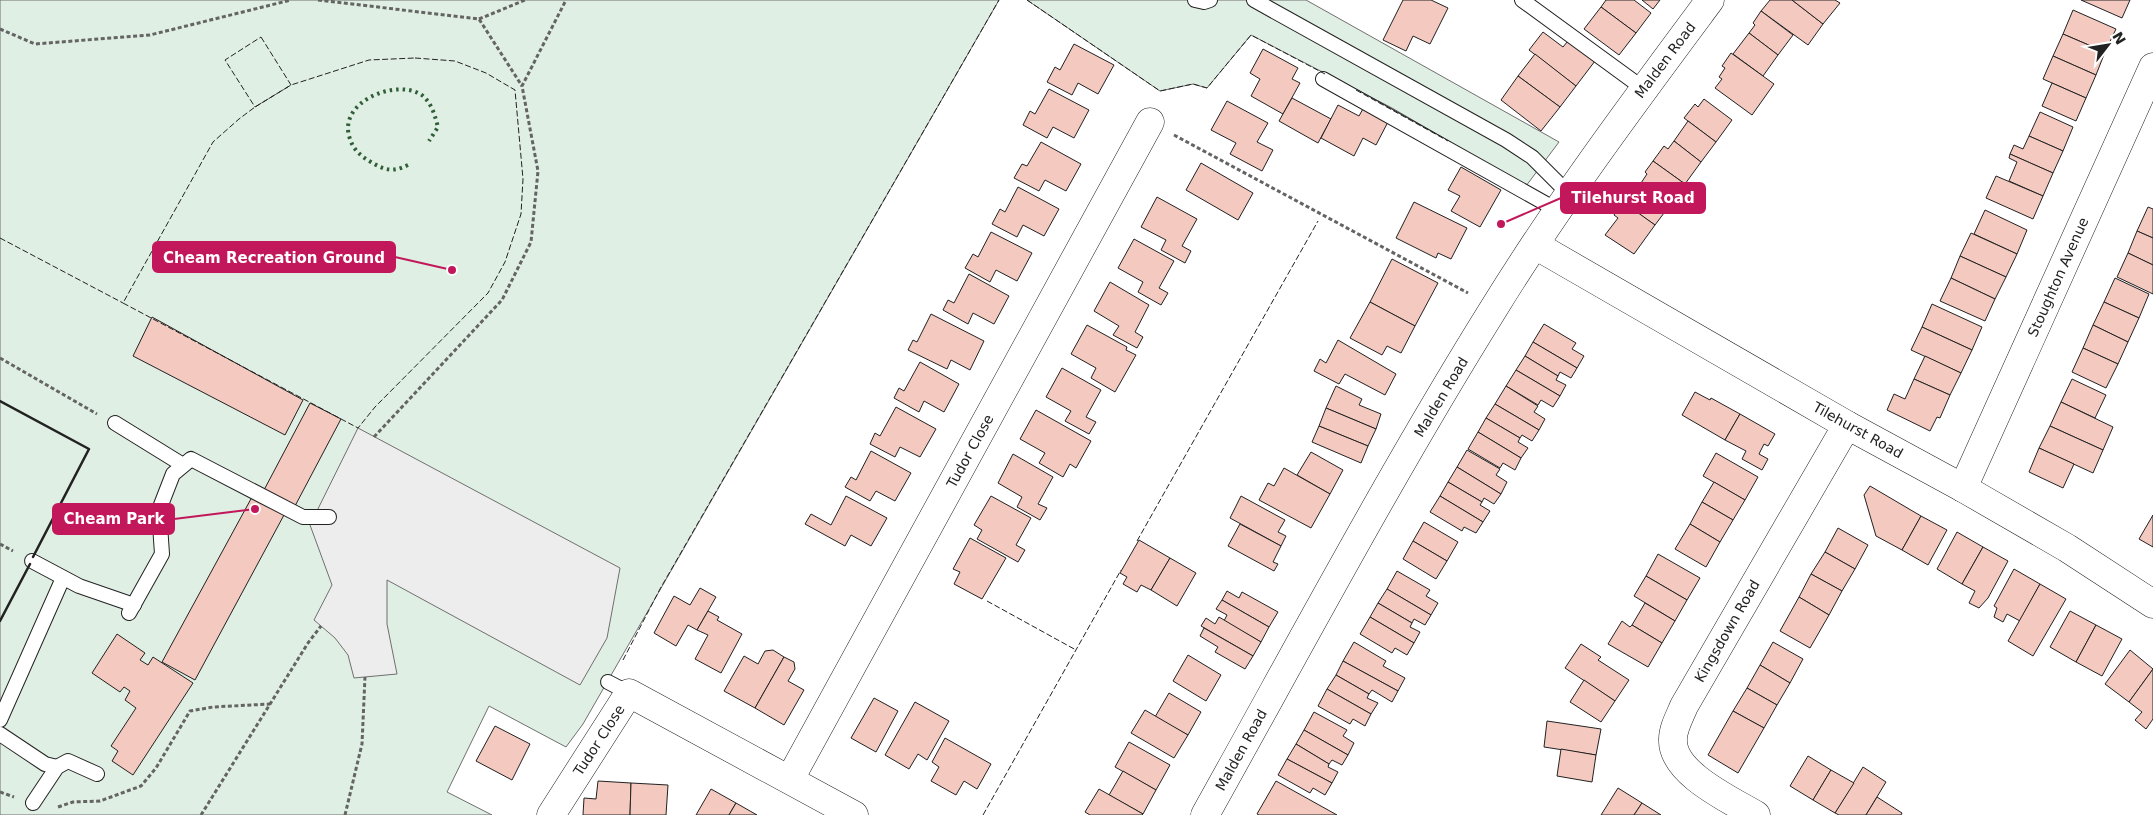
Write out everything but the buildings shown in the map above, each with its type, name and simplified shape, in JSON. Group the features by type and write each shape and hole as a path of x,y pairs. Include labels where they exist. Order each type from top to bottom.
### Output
{"street":[{"name":"Malden Road","path":"1205,815 1414,440 1495,307 1563,201 1710,0"},
{"name":"Stoughton Avenue","path":"1964,488 2153,67"},
{"name":"Tudor Close","path":"790,779 1150,122"},
{"name":"Tilehurst Road","path":"1535,245 1964,488 2067,548 2153,604"},
{"name":"Kingsdown Road","path":"1756,815 1705,784 1681,764 1674,752 1672,738 1684,706 1848,424"},
{"name":"Tudor Close","path":"551,815 619,687 854,815"}],"lane":[{"path":"1195,0 1204,2 1210,0"},
{"path":"1254,0 1506,140 1532,157 1563,201"},
{"path":"1522,0 1644,89"},
{"path":"1323,79 1563,201"},
{"path":"115,423 182,466"},
{"path":"32,560 79,586 131,609 162,554 159,510 173,474 191,459 303,517 329,518"},
{"path":"0,720 63,578"},
{"path":"0,734 45,764 57,767"},
{"path":"33,803 57,767 68,761 97,774"}],"path":[{"path":"0,29 35,44 150,35 291,0"},
{"path":"318,0 479,19 525,0"},
{"path":"522,86 566,0"},
{"path":"374,437 502,300 531,242 538,171 522,86 479,19"},
{"path":"1150,122 1495,307"},
{"path":"0,358 115,423"},
{"path":"200,815 308,642 321,626"},
{"path":"345,815 362,744 365,677"},
{"path":"33,803 58,807 73,802 100,801 140,786 156,768 190,711 214,707 270,704"}],"green space":[{"path":"0,0 999,0 583,724 566,747 489,706 447,792 492,815 0,815"},
{"path":"1027,0 1306,0 1559,142 1526,186 1392,108 1251,35 1207,88 1193,84 1160,91"}],"shaded area":[{"path":"358,428 620,568 607,638 580,685 387,580 387,624 397,674 354,678 348,655 335,638 314,620 332,585 310,525"}],"hedge":[{"path":"408,165 392,170 369,161 360,154 350,139 348,125 352,114 372,96 400,89 412,91 426,99 434,114 438,127 429,141"}],"fence":[{"path":"623,660 660,589 999,0"},
{"path":"1027,0 1160,91 1193,84 1207,88 1251,35 1325,74"},
{"path":"261,37 291,85 255,107 225,60 261,37"},
{"path":"415,58 455,61 486,73 515,90 523,179 521,214 505,262 488,293 375,407 358,428 123,303 213,142 239,119 291,85 369,60 415,58"},
{"path":"1356,90 1448,141"},
{"path":"1137,541 1318,221"},
{"path":"0,238 123,303"},
{"path":"983,815 1121,570"},
{"path":"987,601 1076,650"}],"wall":[{"path":"0,401 89,449 33,557"},
{"path":"0,621 30,564"}],"place":[{"name":"Tilehurst Road","path":"1501,224"},
{"name":"Cheam Recreation Ground","path":"452,270"},
{"name":"Cheam Park","path":"255,509"}]}
